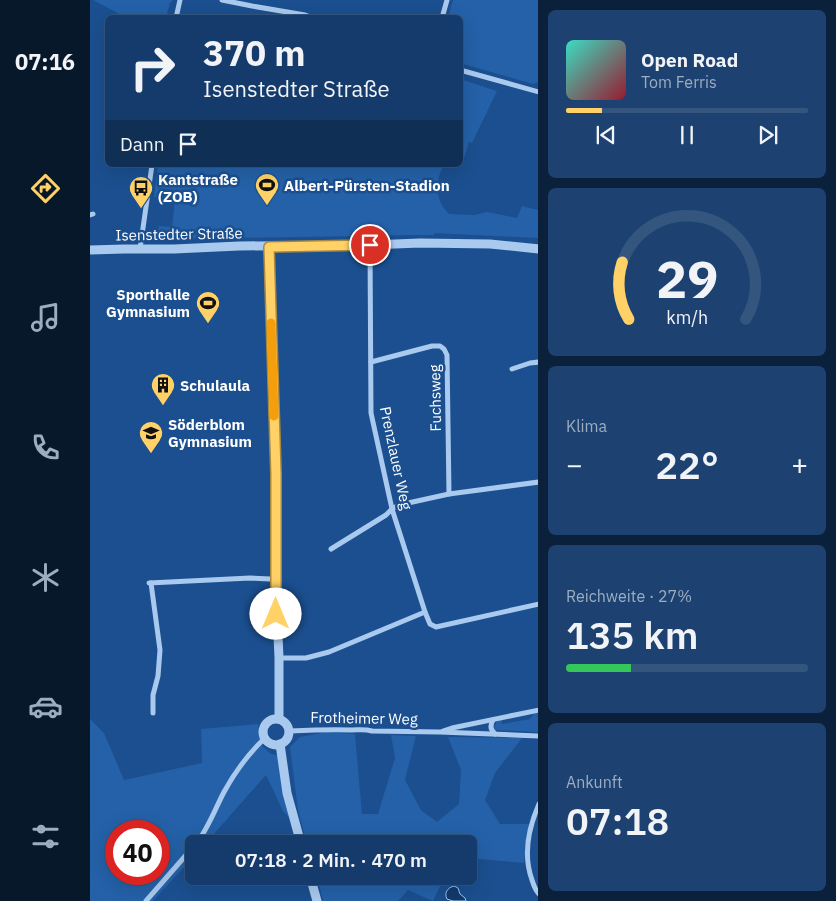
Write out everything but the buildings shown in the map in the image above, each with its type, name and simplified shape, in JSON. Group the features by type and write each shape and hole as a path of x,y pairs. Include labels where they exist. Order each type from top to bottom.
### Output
{"street":[{"path":"177,15 180,0"},
{"path":"222,0 305,15"},
{"path":"443,15 447,0"},
{"path":"463,71 538,92"},
{"path":"140,249 152,167"},
{"name":"Isenstedter Straße","path":"90,250 174,250 230,246 269,247 420,243 490,244 538,249"},
{"name":"Prenzlauer Weg","path":"370,245 371,413 392,509 425,612"},
{"path":"269,247 276,474 276,614 279,658 279,720"},
{"name":"Fuchsweg","path":"371,362 432,346 440,346 444,349 447,355 449,494"},
{"path":"512,369 538,362"},
{"path":"331,549 399,505 449,494 538,482"},
{"path":"153,713 160,650 149,583 276,578"},
{"path":"279,658 306,658 329,652 425,612 430,624 436,627 538,604"},
{"name":"Frotheimer Weg","path":"440,732 538,710"},
{"path":"273,719 286,724 288,731 286,739 280,744 269,743 264,739 264,726 273,719"},
{"path":"493,720 491,730 495,734"},
{"name":"Frotheimer Weg","path":"288,731 362,729 538,736"},
{"path":"202,835 226,789 246,757 264,739"},
{"path":"280,744 287,793 299,835"},
{"path":"538,804 528,838 527,856 530,874 538,894"},
{"path":"146,901 185,856"},
{"path":"313,885 317,901"}],"shaded area":[{"path":"93,0 173,0 170,3 167,15 121,15"},
{"path":"453,0 538,0 538,82 533,84 463,64 463,15 449,15"},
{"path":"463,80 497,91 472,143 469,142 464,158"},
{"path":"158,167 443,167 437,184 441,203 449,214 474,215 487,212 517,218 522,206 538,210 538,238 434,233 434,235 171,239 171,237 157,237 159,226 172,227 175,200 154,197"},
{"path":"538,712 538,732 495,730 494,727 497,722 503,720 501,723 503,724 530,719 534,713"},
{"path":"90,719 104,733 124,780 202,763 201,729 258,724 261,745 271,754 278,755 289,817 283,811 266,775 213,835 185,835 185,866 170,882 170,820 105,820 105,885 168,885 153,901 90,901"},
{"path":"327,732 355,734 362,814 378,814 395,758 391,735 416,736 405,780 421,810 437,822 459,804 461,770 448,737 522,738 495,773 485,800 500,824 529,824 524,863 477,859 477,835 305,835 298,810 290,747 300,737"},
{"path":"319,885 441,885 433,901 408,890 398,901 323,901"},
{"path":"454,886 458,888 466,901 447,899 447,891"}],"slow traffic":[{"path":"271,323 274,416"}],"place":[{"name":"Albert-Pürsten-Stadion","path":"267,206"},
{"name":"Kantstraße (ZOB)","path":"141,209"},
{"name":"Sporthalle Gymnasium","path":"208,324"},
{"name":"Schulaula","path":"163,406"},
{"name":"Söderblom Gymnasium","path":"151,454"}],"route":[{"path":"276,614 276,474 268,264 269,247 370,245"}]}
